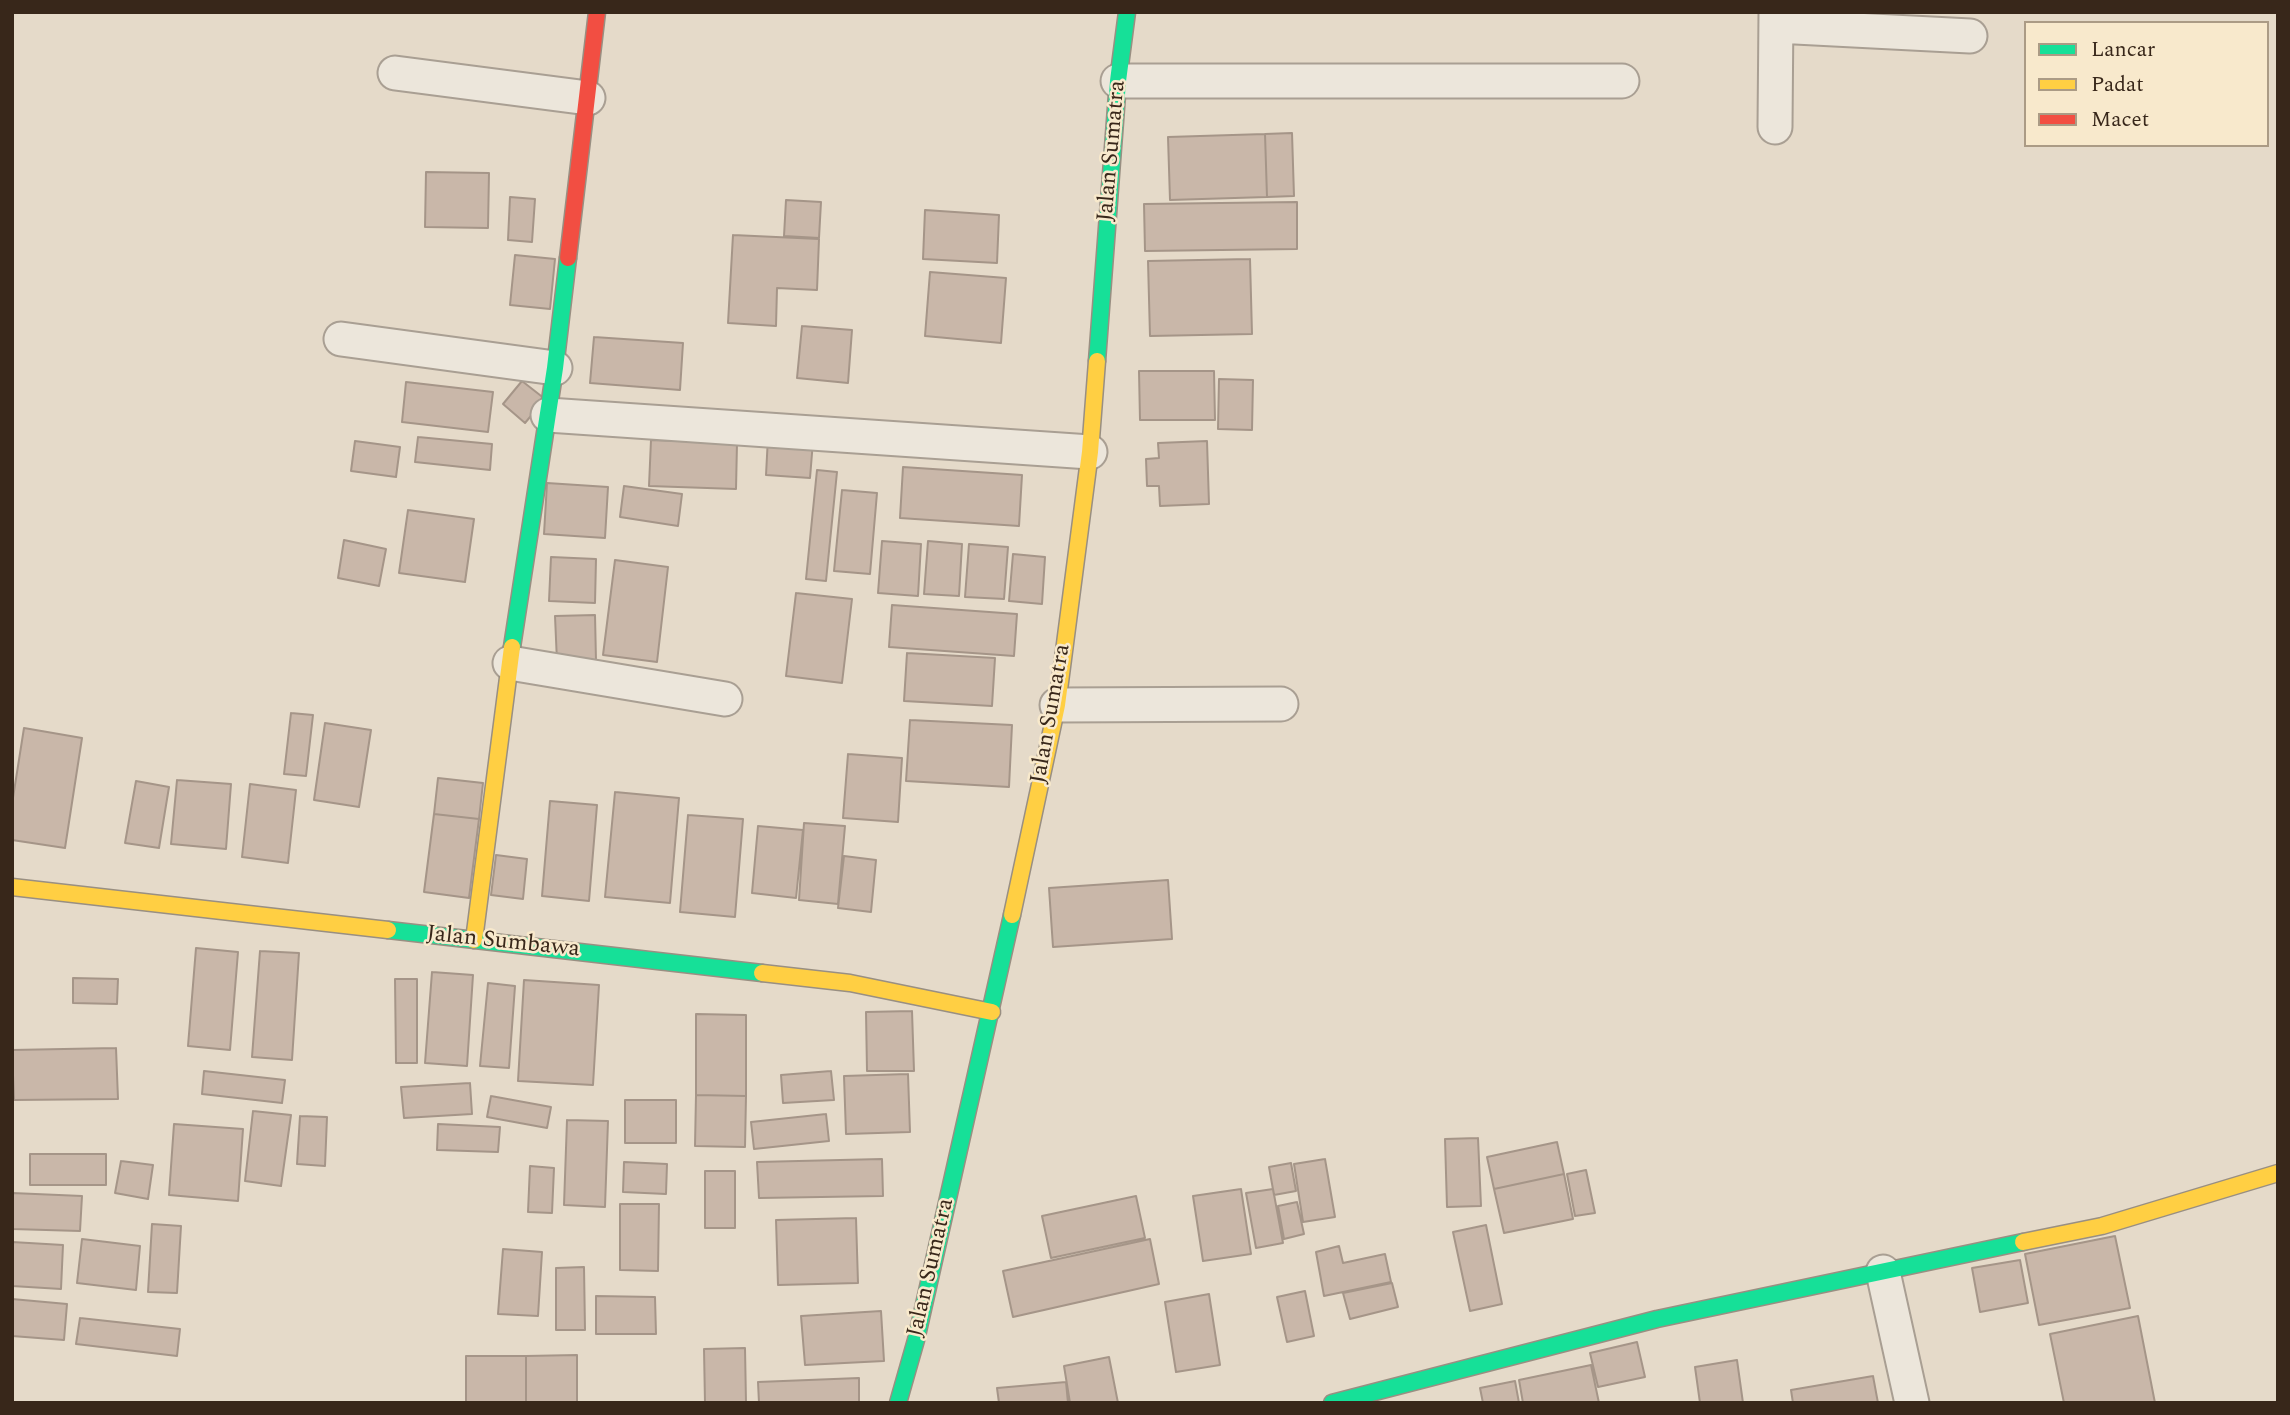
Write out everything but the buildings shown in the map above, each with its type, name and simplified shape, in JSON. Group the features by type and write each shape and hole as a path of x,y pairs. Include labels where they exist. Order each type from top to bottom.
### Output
{"street":[{"path":"474,940 510,663 555,368 597,12"},
{"name":"Jalan Sumatra","path":"898,1403 916,1339 992,1012 1057,705 1090,452 1118,81 1127,12"},
{"path":"1775,127 1776,19 1970,36"},
{"path":"395,73 588,98"},
{"path":"1118,81 1622,81"},
{"path":"341,339 555,368"},
{"path":"548,415 1090,452"},
{"path":"510,663 725,699"},
{"path":"1057,705 1280,704"},
{"name":"Jalan Sumbawa","path":"12,887 850,983 992,1012"},
{"path":"1332,1403 1657,1319 2102,1226 2278,1173"},
{"path":"1883,1272 1912,1403"}],"traffic: fast":[{"path":"1097,361 1118,81 1127,12"},
{"path":"512,647 555,368 568,258"},
{"path":"898,1403 916,1340 1012,915"},
{"path":"388,930 762,973"},
{"path":"1332,1403 1657,1319 2023,1242"}],"traffic: slow":[{"path":"1012,915 1057,705 1090,452 1097,361"},
{"path":"474,940 512,647"},
{"path":"12,887 388,930"},
{"path":"762,973 850,983 992,1012"},
{"path":"2023,1242 2102,1226 2278,1173"}],"traffic: jam":[{"path":"568,258 597,12"}]}
